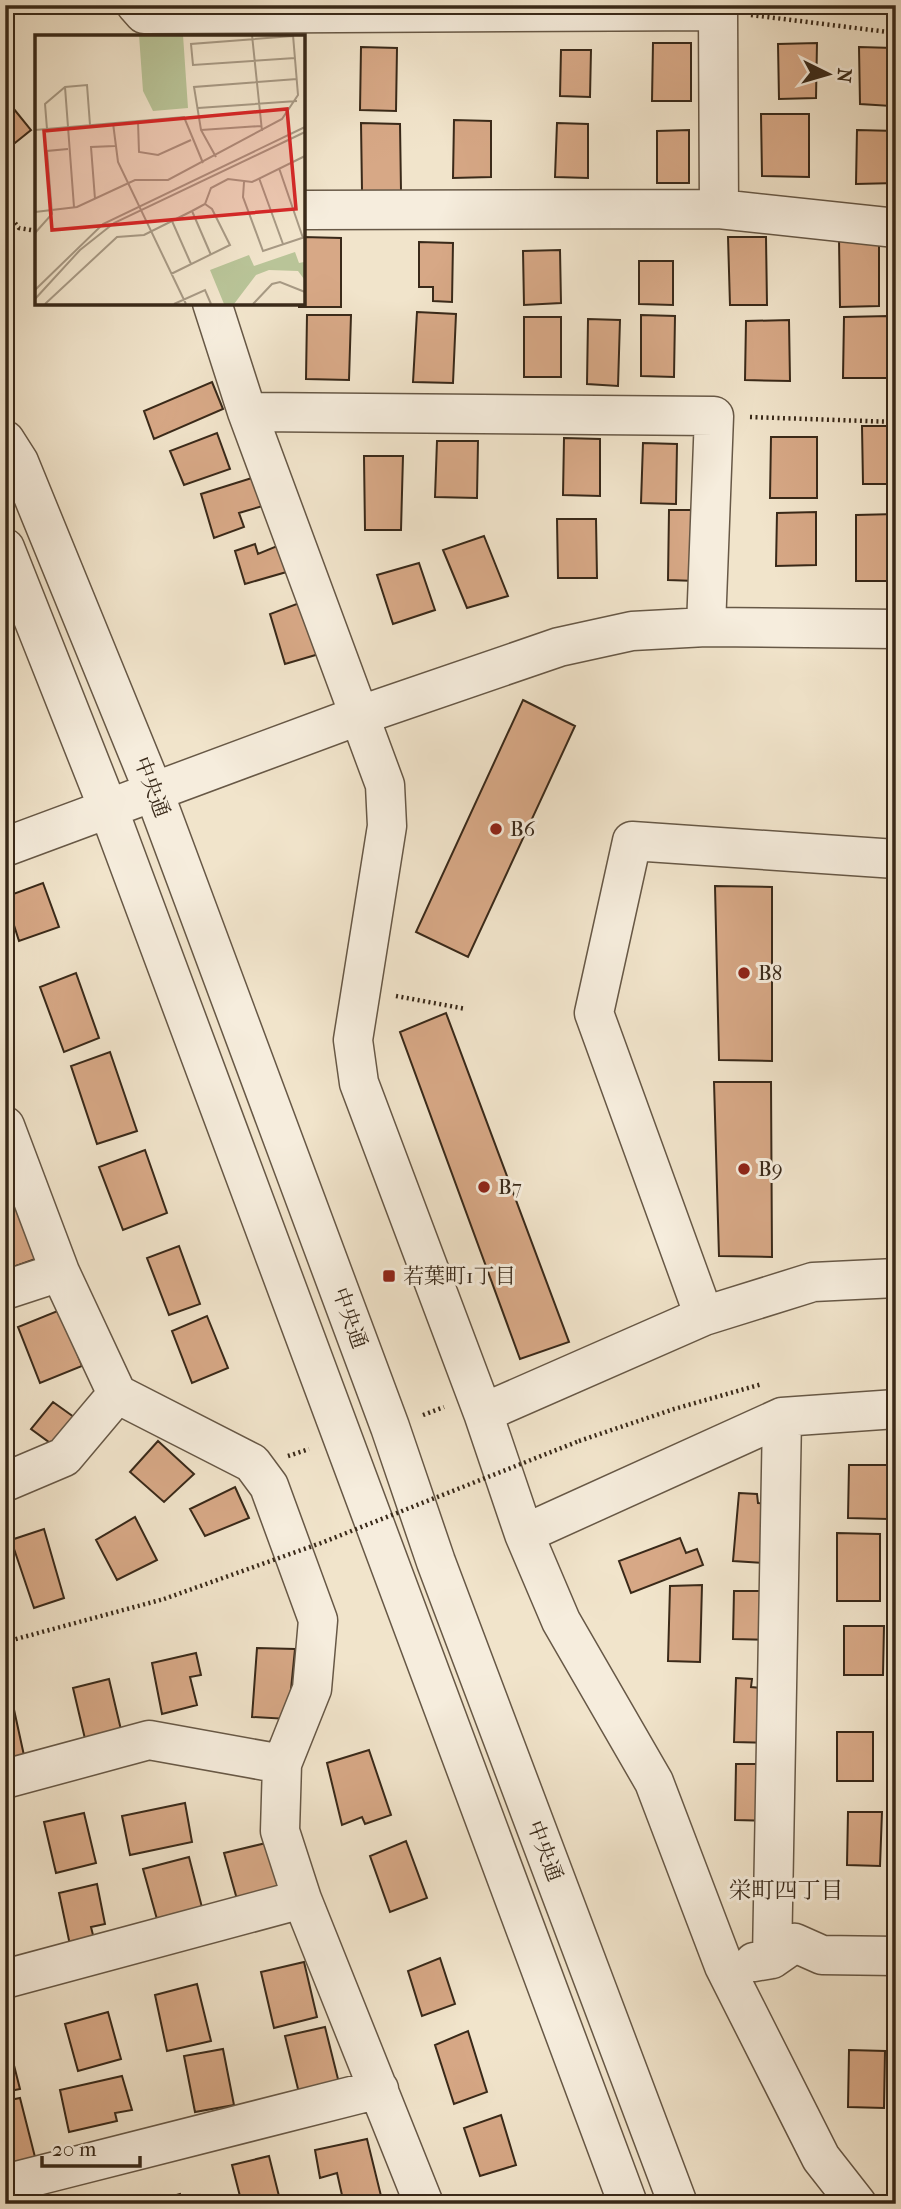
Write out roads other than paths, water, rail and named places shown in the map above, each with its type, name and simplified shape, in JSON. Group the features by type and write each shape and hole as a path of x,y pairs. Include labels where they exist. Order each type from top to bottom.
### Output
{"street":[{"path":"136,5 144,14 179,19 718,11 719,209"},
{"path":"304,210 719,209 896,228"},
{"path":"212,304 247,412 385,785 387,826 353,1040 359,1083 469,1408 561,1621 654,1783 724,1966 821,2158 857,2204"},
{"path":"247,412 715,416 706,627"},
{"name":"中央通","path":"5,440 19,462 153,790 390,1427 436,1562 678,2204"},
{"path":"5,548 108,808 628,2204"},
{"path":"5,847 153,790 559,647 632,632 706,627 896,629"},
{"path":"704,1316 594,1013 632,841 896,859"},
{"path":"5,1126 60,1272 117,1394 252,1464 269,1486 318,1620 312,1689 282,1764 280,1831 302,1899 424,2204"},
{"path":"5,1290 60,1272"},
{"path":"469,1408 704,1316 813,1282 896,1278"},
{"path":"5,1482 64,1457 117,1394"},
{"path":"524,1534 782,1417 896,1409"},
{"path":"782,1417 784,1951"},
{"path":"5,1779 149,1740 282,1764"},
{"path":"5,1979 302,1899"},
{"path":"724,1966 784,1951 824,1931 896,1929"},
{"path":"784,1951 822,1955 896,1955"},
{"path":"5,2184 379,2089"}],"place":[{"name":"B6","path":"496,829"},
{"name":"B8","path":"744,973"},
{"name":"B9","path":"744,1169"},
{"name":"B7","path":"484,1187"},
{"name":"若葉町1丁目","path":"389,1276"}],"district":[{"name":"栄町四丁目","path":"786,1890"}]}
